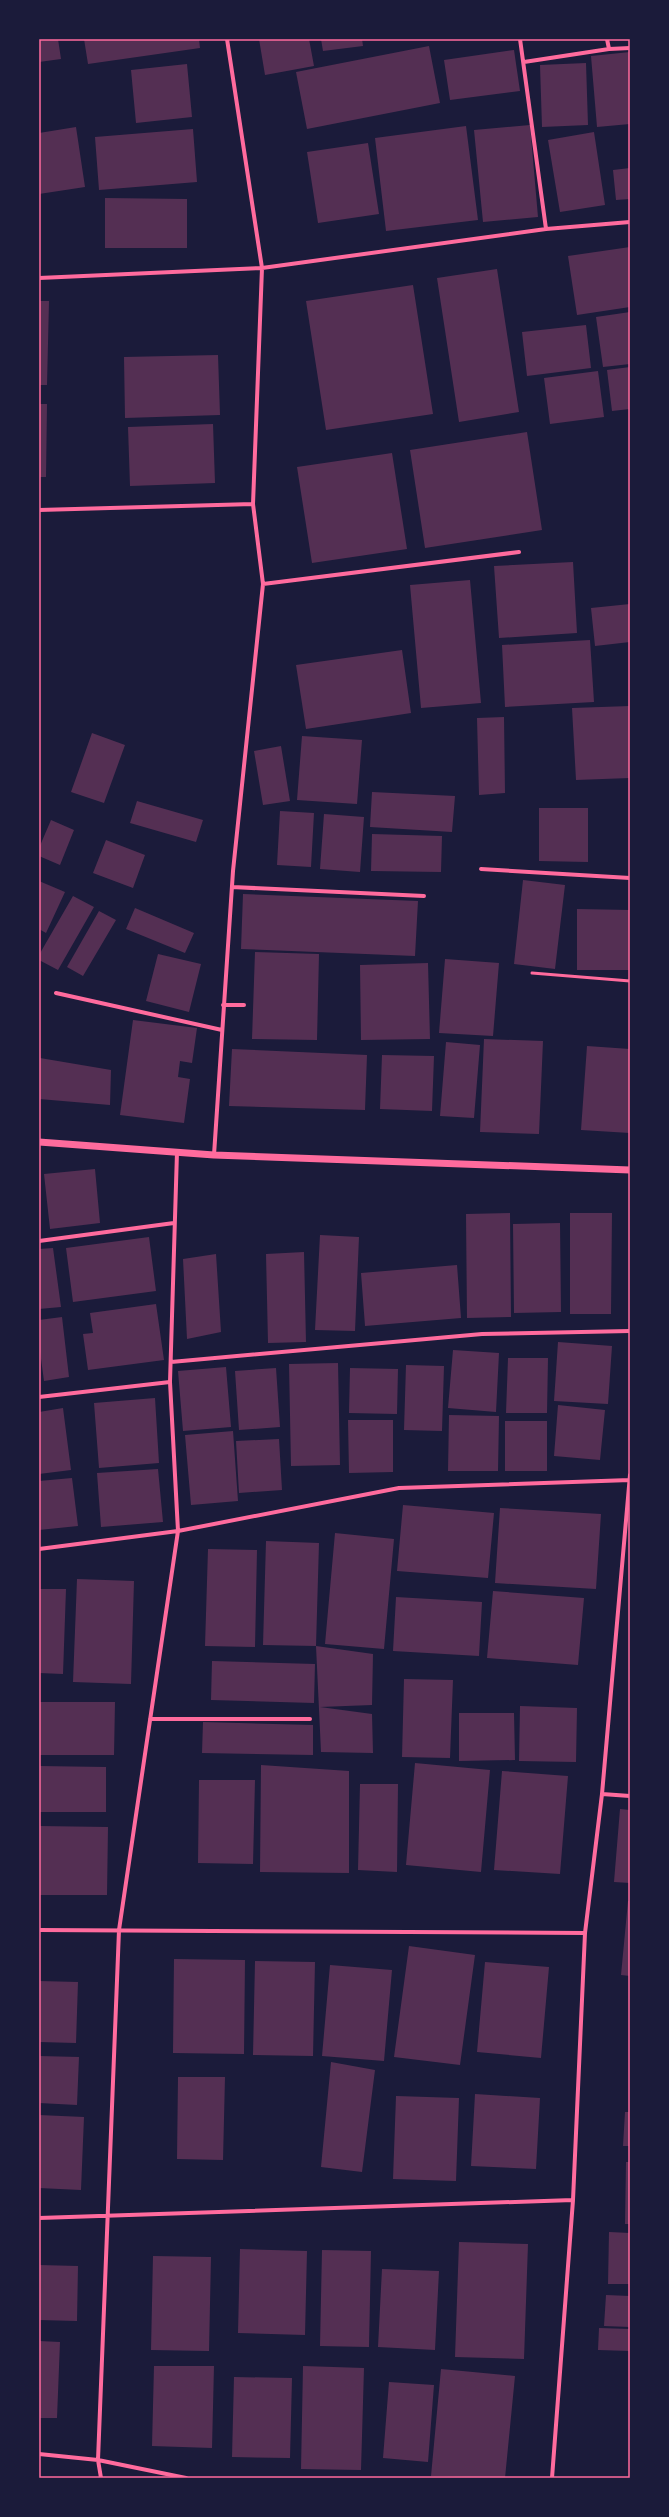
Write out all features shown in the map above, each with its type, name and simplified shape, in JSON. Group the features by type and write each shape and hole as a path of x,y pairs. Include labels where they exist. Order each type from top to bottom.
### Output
{"street":[{"path":"214,1155 232,887 263,584 253,504 262,268 228,39"},
{"path":"520,39 546,229"},
{"path":"607,39 609,48"},
{"path":"524,62 609,48 630,48"},
{"path":"39,278 262,268 546,229 630,222"},
{"path":"39,510 253,504"},
{"path":"263,584 519,552"},
{"path":"481,869 630,878"},
{"path":"232,887 424,896"},
{"path":"56,993 222,1030"},
{"path":"223,1005 244,1005"},
{"path":"39,1142 178,1151 214,1155 630,1170"},
{"path":"101,2478 98,2460 119,1930 178,1531 170,1382 174,1223 178,1151"},
{"path":"39,1241 174,1223"},
{"path":"171,1362 482,1334 630,1331"},
{"path":"39,1397 170,1382"},
{"path":"552,2478 573,2200 585,1933 602,1794 630,1475"},
{"path":"39,1549 178,1531 399,1488 630,1480"},
{"path":"150,1719 310,1719"},
{"path":"602,1794 630,1796"},
{"path":"39,1930 585,1933"},
{"path":"39,2218 573,2200"},
{"path":"39,2454 98,2460 186,2478"}],"lane":[{"path":"532,973 630,981"}],"building":[{"path":"39,39 58,39 61,59 39,62"},
{"path":"84,39 199,39 200,48 88,64"},
{"path":"259,39 309,39 314,66 265,75"},
{"path":"321,39 362,39 363,46 323,51"},
{"path":"429,46 440,103 307,129 296,72"},
{"path":"514,50 520,91 450,100 444,60"},
{"path":"630,52 630,124 597,127 591,56"},
{"path":"586,63 588,125 542,127 540,65"},
{"path":"187,64 192,117 136,123 131,70"},
{"path":"530,125 538,217 483,222 474,130"},
{"path":"466,126 478,220 386,231 375,138"},
{"path":"76,127 85,187 39,194 39,133"},
{"path":"193,129 197,182 99,190 95,137"},
{"path":"594,132 605,205 560,212 548,140"},
{"path":"368,143 379,214 318,223 307,152"},
{"path":"630,168 630,199 616,200 613,170"},
{"path":"105,198 187,199 187,248 105,248"},
{"path":"630,247 630,307 577,315 568,256"},
{"path":"497,269 519,412 459,422 437,278"},
{"path":"413,285 433,414 326,430 306,301"},
{"path":"39,301 49,301 47,385 39,385"},
{"path":"630,312 630,364 603,367 596,317"},
{"path":"586,325 591,368 527,376 522,332"},
{"path":"218,355 220,415 125,418 124,357"},
{"path":"630,367 630,409 612,411 607,370"},
{"path":"598,371 604,417 550,424 544,378"},
{"path":"39,404 47,404 46,477 39,477"},
{"path":"213,424 215,483 130,486 128,427"},
{"path":"527,432 542,530 425,548 410,450"},
{"path":"392,453 407,549 312,563 297,467"},
{"path":"573,562 577,633 499,638 494,566"},
{"path":"470,580 481,703 421,708 410,585"},
{"path":"630,604 630,642 595,646 591,608"},
{"path":"590,640 594,702 505,707 502,645"},
{"path":"402,650 411,713 306,729 296,665"},
{"path":"630,706 630,778 576,780 572,708"},
{"path":"504,717 505,793 479,795 477,718"},
{"path":"92,733 125,745 104,803 71,792"},
{"path":"302,736 362,740 357,804 297,800"},
{"path":"281,746 290,801 263,805 254,751"},
{"path":"372,792 455,796 452,832 370,827"},
{"path":"137,801 203,820 196,842 130,823"},
{"path":"539,808 588,808 588,862 539,861"},
{"path":"280,811 314,813 311,867 277,865"},
{"path":"324,814 364,817 360,872 320,869"},
{"path":"51,820 74,830 60,865 39,856 39,848"},
{"path":"372,834 442,836 441,872 371,871"},
{"path":"106,840 145,855 133,888 93,873"},
{"path":"523,880 565,885 555,969 514,964"},
{"path":"39,881 65,892 46,933 39,929"},
{"path":"243,894 418,901 415,956 241,949"},
{"path":"73,896 94,907 58,970 39,960 39,955"},
{"path":"135,908 194,933 185,953 126,929"},
{"path":"577,909 630,910 630,970 577,970"},
{"path":"99,911 116,920 83,976 67,967"},
{"path":"255,952 319,954 317,1040 252,1039"},
{"path":"158,954 201,964 189,1012 146,1001"},
{"path":"445,959 499,963 493,1036 439,1033"},
{"path":"428,963 430,1039 361,1040 360,965"},
{"path":"133,1020 197,1028 192,1063 180,1061 178,1077 190,1079 184,1123 120,1115"},
{"path":"484,1039 543,1041 539,1134 480,1132"},
{"path":"446,1042 480,1045 474,1118 440,1116"},
{"path":"587,1046 630,1049 630,1133 581,1130"},
{"path":"232,1049 367,1055 365,1110 229,1106"},
{"path":"382,1055 434,1056 432,1111 380,1109"},
{"path":"40,1058 111,1070 110,1105 39,1099"},
{"path":"95,1169 100,1223 50,1229 44,1174"},
{"path":"510,1213 511,1317 467,1318 466,1214"},
{"path":"570,1213 612,1213 611,1314 570,1314"},
{"path":"560,1223 561,1312 514,1313 513,1224"},
{"path":"320,1235 359,1237 355,1331 315,1330"},
{"path":"149,1237 156,1291 73,1302 66,1248"},
{"path":"53,1248 61,1307 39,1309 39,1249"},
{"path":"304,1252 306,1342 268,1343 266,1254"},
{"path":"216,1254 221,1332 187,1339 183,1259"},
{"path":"457,1265 461,1318 365,1326 361,1273"},
{"path":"156,1304 164,1360 88,1370 83,1334 93,1333 90,1313"},
{"path":"62,1317 69,1377 44,1381 39,1344 39,1320"},
{"path":"558,1342 612,1346 608,1404 554,1401"},
{"path":"453,1350 499,1353 496,1412 448,1408"},
{"path":"508,1358 548,1358 547,1413 506,1413"},
{"path":"338,1363 340,1465 291,1466 289,1364"},
{"path":"406,1365 444,1366 442,1431 404,1430"},
{"path":"226,1367 231,1427 183,1431 178,1371"},
{"path":"276,1368 280,1427 239,1430 235,1371"},
{"path":"350,1368 398,1369 397,1414 349,1413"},
{"path":"155,1398 159,1463 99,1468 94,1403"},
{"path":"558,1405 605,1410 600,1460 554,1456"},
{"path":"63,1408 71,1470 39,1474 39,1412"},
{"path":"449,1415 499,1416 498,1471 448,1471"},
{"path":"348,1420 393,1420 393,1472 349,1473"},
{"path":"505,1421 547,1421 547,1471 505,1471"},
{"path":"233,1431 238,1501 191,1505 185,1435"},
{"path":"279,1439 282,1490 239,1493 236,1441"},
{"path":"158,1469 163,1522 101,1527 97,1473"},
{"path":"72,1478 78,1526 39,1530 39,1481"},
{"path":"403,1505 494,1513 488,1578 397,1571"},
{"path":"500,1508 601,1514 596,1589 495,1583"},
{"path":"335,1533 394,1539 384,1649 325,1644"},
{"path":"266,1541 319,1543 316,1646 263,1645"},
{"path":"208,1549 257,1550 255,1647 205,1646"},
{"path":"77,1579 134,1581 131,1684 73,1682"},
{"path":"39,1589 66,1589 63,1674 39,1673"},
{"path":"493,1591 584,1598 578,1665 487,1658"},
{"path":"396,1597 482,1602 479,1656 393,1651"},
{"path":"316,1646 373,1654 372,1705 320,1707 372,1714 373,1753 321,1752"},
{"path":"212,1661 315,1664 314,1703 211,1700"},
{"path":"404,1679 453,1680 450,1758 402,1757"},
{"path":"39,1702 115,1702 114,1755 39,1755"},
{"path":"520,1706 577,1708 576,1762 519,1761"},
{"path":"459,1713 514,1713 515,1760 459,1761"},
{"path":"203,1722 313,1725 313,1755 202,1753"},
{"path":"415,1763 490,1770 481,1872 406,1865"},
{"path":"261,1765 349,1771 349,1873 260,1872"},
{"path":"39,1766 106,1767 106,1812 39,1812"},
{"path":"502,1771 568,1776 560,1874 494,1870"},
{"path":"199,1780 255,1780 253,1864 198,1863"},
{"path":"360,1784 398,1784 397,1872 358,1870"},
{"path":"620,1809 630,1810 630,1883 614,1882"},
{"path":"39,1826 108,1827 107,1895 39,1895"},
{"path":"628,1901 630,1901 630,1976 621,1975"},
{"path":"409,1946 475,1955 460,2065 394,2057"},
{"path":"174,1959 245,1960 244,2054 173,2053"},
{"path":"255,1961 315,1962 313,2056 253,2055"},
{"path":"485,1962 549,1967 541,2058 477,2052"},
{"path":"330,1965 392,1970 384,2061 322,2056"},
{"path":"39,1981 78,1982 76,2043 39,2042"},
{"path":"39,2056 79,2057 77,2105 39,2103"},
{"path":"331,2062 375,2070 362,2172 321,2167"},
{"path":"178,2077 225,2077 223,2160 177,2159"},
{"path":"475,2094 540,2098 536,2169 471,2166"},
{"path":"396,2096 459,2098 456,2181 393,2179"},
{"path":"625,2112 630,2112 630,2146 623,2146"},
{"path":"39,2115 84,2117 81,2190 39,2188"},
{"path":"626,2162 630,2162 630,2224 625,2224"},
{"path":"609,2232 630,2233 630,2284 608,2284"},
{"path":"459,2242 528,2244 524,2359 455,2357"},
{"path":"240,2249 307,2251 305,2335 238,2333"},
{"path":"322,2250 371,2251 369,2347 320,2346"},
{"path":"153,2256 211,2257 209,2351 151,2350"},
{"path":"39,2265 78,2266 77,2321 39,2320"},
{"path":"382,2269 439,2271 435,2350 378,2347"},
{"path":"606,2295 630,2296 630,2327 604,2326"},
{"path":"599,2328 630,2329 630,2351 598,2350"},
{"path":"39,2341 60,2342 57,2418 39,2418"},
{"path":"154,2366 214,2366 212,2448 152,2446"},
{"path":"303,2366 364,2368 361,2470 301,2469"},
{"path":"441,2369 515,2376 505,2478 431,2476"},
{"path":"234,2377 292,2378 290,2458 232,2457"},
{"path":"389,2382 434,2385 428,2462 383,2458"}]}
